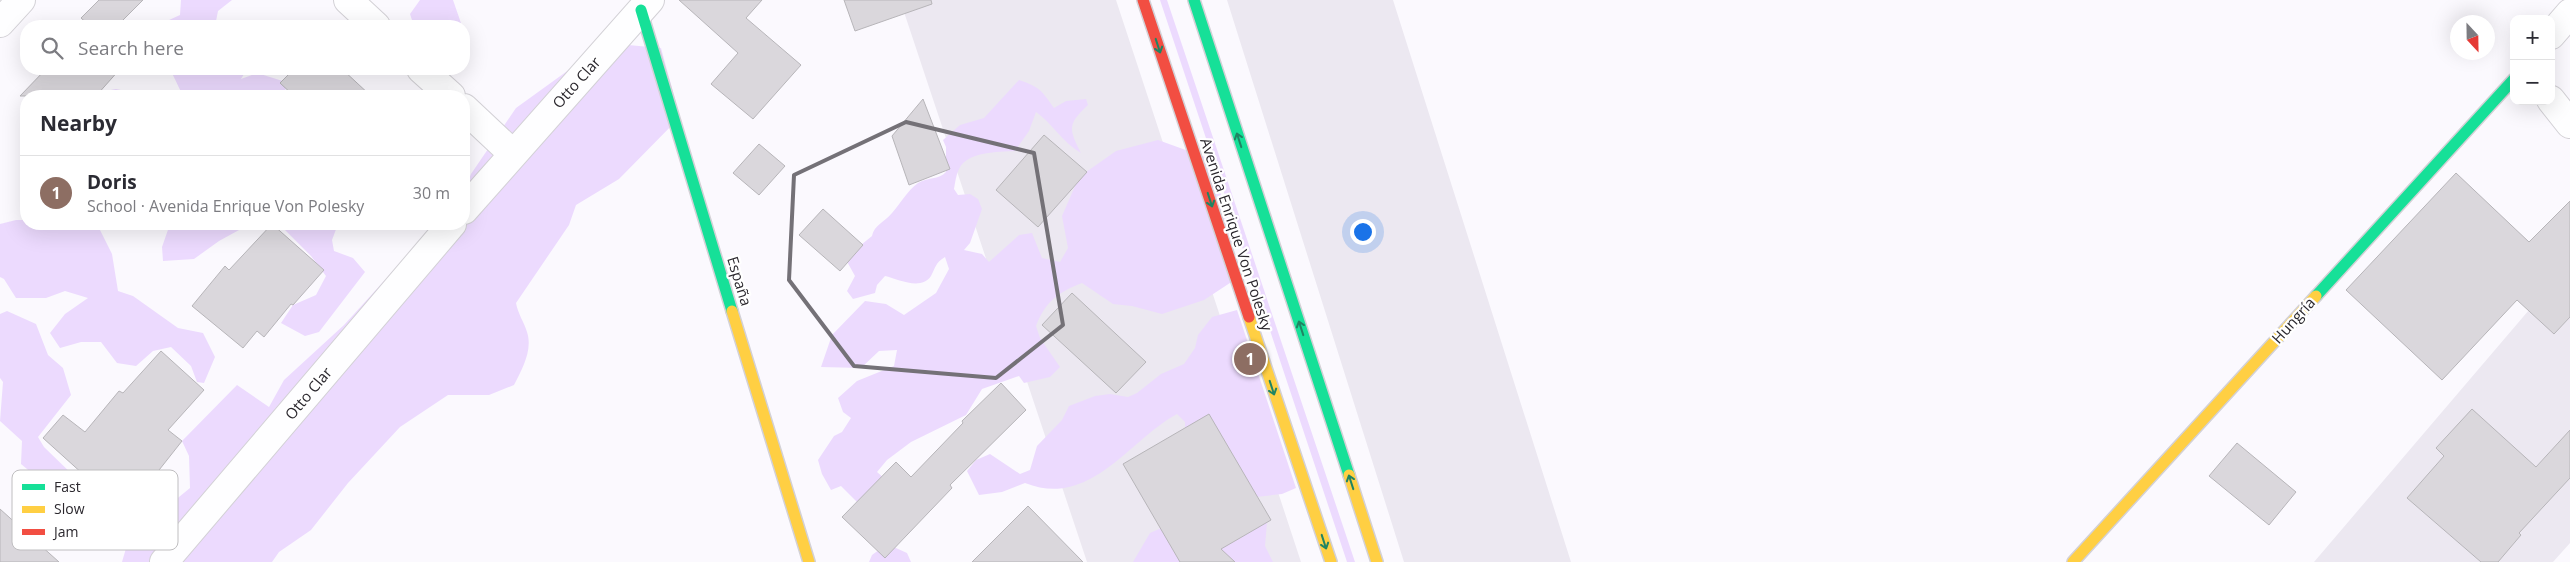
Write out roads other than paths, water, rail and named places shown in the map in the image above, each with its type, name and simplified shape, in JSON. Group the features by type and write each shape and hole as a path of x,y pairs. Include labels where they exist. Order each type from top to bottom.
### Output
{"street":[{"path":"0,23 20,0"},
{"path":"348,0 370,20"},
{"name":"Avenida Enrique Von Polesky","path":"1143,0 1331,562"},
{"name":"Avenida Enrique Von Polesky","path":"1194,0 1377,562"},
{"name":"Otto Clar","path":"470,203 512,153 646,5"},
{"name":"España","path":"646,5 809,562"},
{"path":"2555,30 2570,13"},
{"path":"428,75 445,90"},
{"name":"Hungría","path":"2073,562 2510,83"},
{"path":"2555,105 2570,124"},
{"path":"470,114 512,153"},
{"name":"Otto Clar","path":"178,546 447,230"},
{"name":"Otto Clar","path":"164,562 174,550"}],"place":[{"name":"Doris","path":"1250,359"}]}
